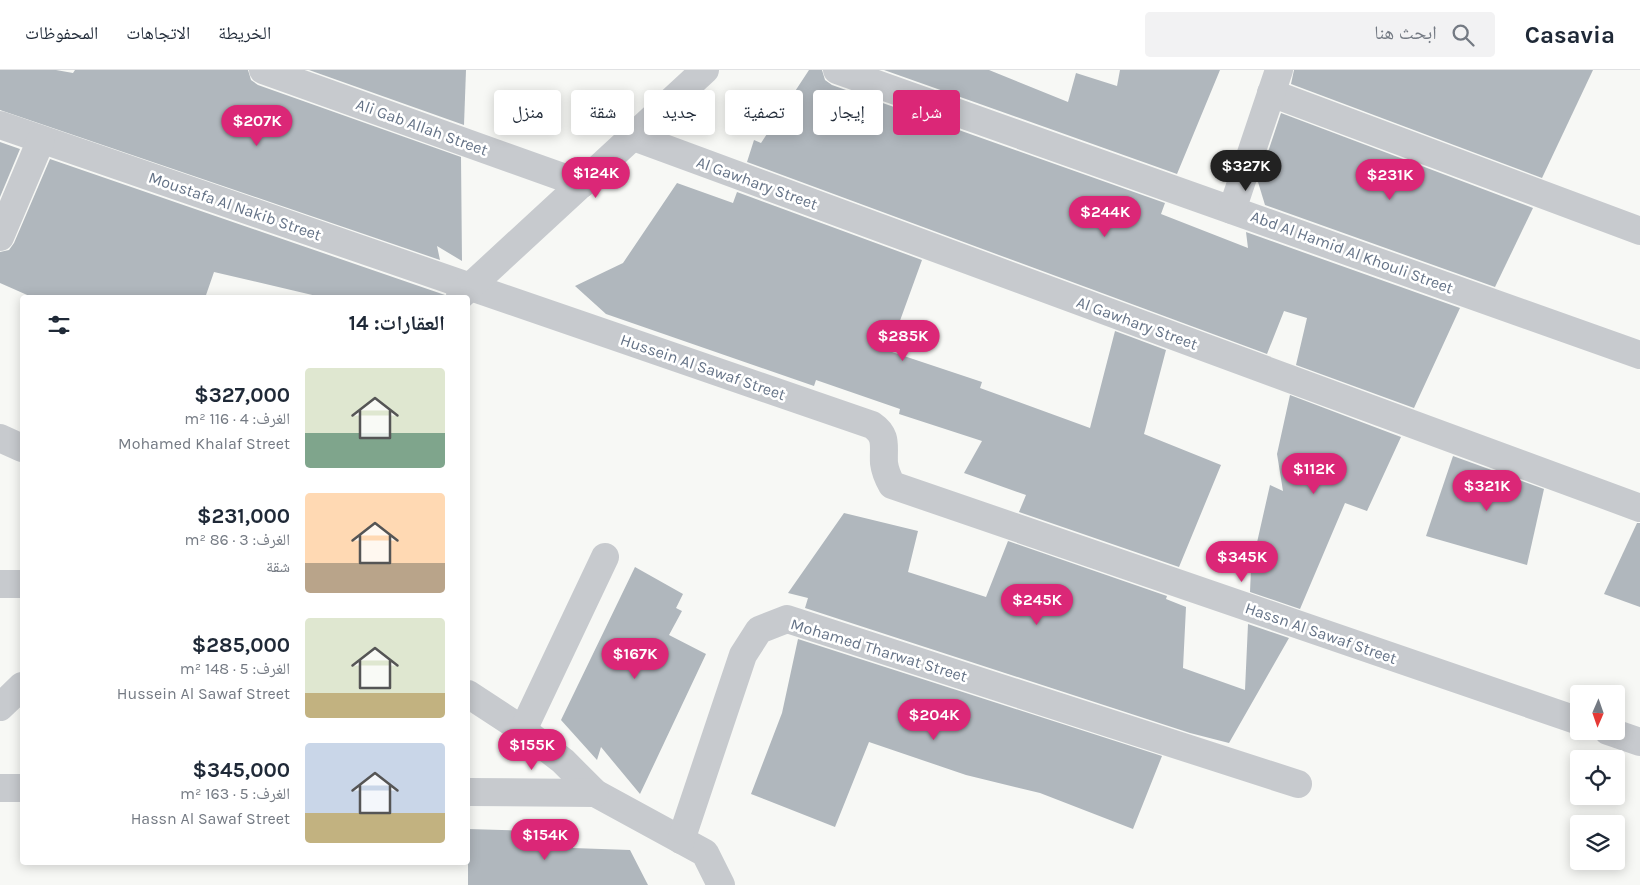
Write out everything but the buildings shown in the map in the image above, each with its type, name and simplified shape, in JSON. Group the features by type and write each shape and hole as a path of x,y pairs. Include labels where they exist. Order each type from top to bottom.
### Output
{"street":[{"name":"Ali Gab Allah Street","path":"263,70 582,184"},
{"path":"465,292 705,70"},
{"name":"Abd Al Hamid Al Khouli Street","path":"837,70 1640,355"},
{"path":"1232,210 1275,82 1640,230"},
{"name":"Moustafa Al Nakib Street","path":"0,125 465,292"},
{"name":"Al Gawhary Street","path":"634,137 1640,508"},
{"path":"0,237 41,140"},
{"name":"Hussein Al Sawaf Street","path":"465,292 872,425 880,431 885,439 884,462 886,474 892,485"},
{"path":"0,438 20,447"},
{"name":"Hassn Al Sawaf Street","path":"892,485 1570,718"},
{"path":"523,730 605,557"},
{"path":"0,584 20,584"},
{"name":"Mohamed Tharwat Street","path":"681,840 743,655 759,630 787,619 1298,784"},
{"path":"0,707 20,688"},
{"path":"470,695 523,730 563,761 595,793 705,853 740,885"},
{"path":"1625,737 1640,742"},
{"path":"0,788 20,788"},
{"path":"470,792 595,793"},
{"path":"705,853 720,885"}]}
